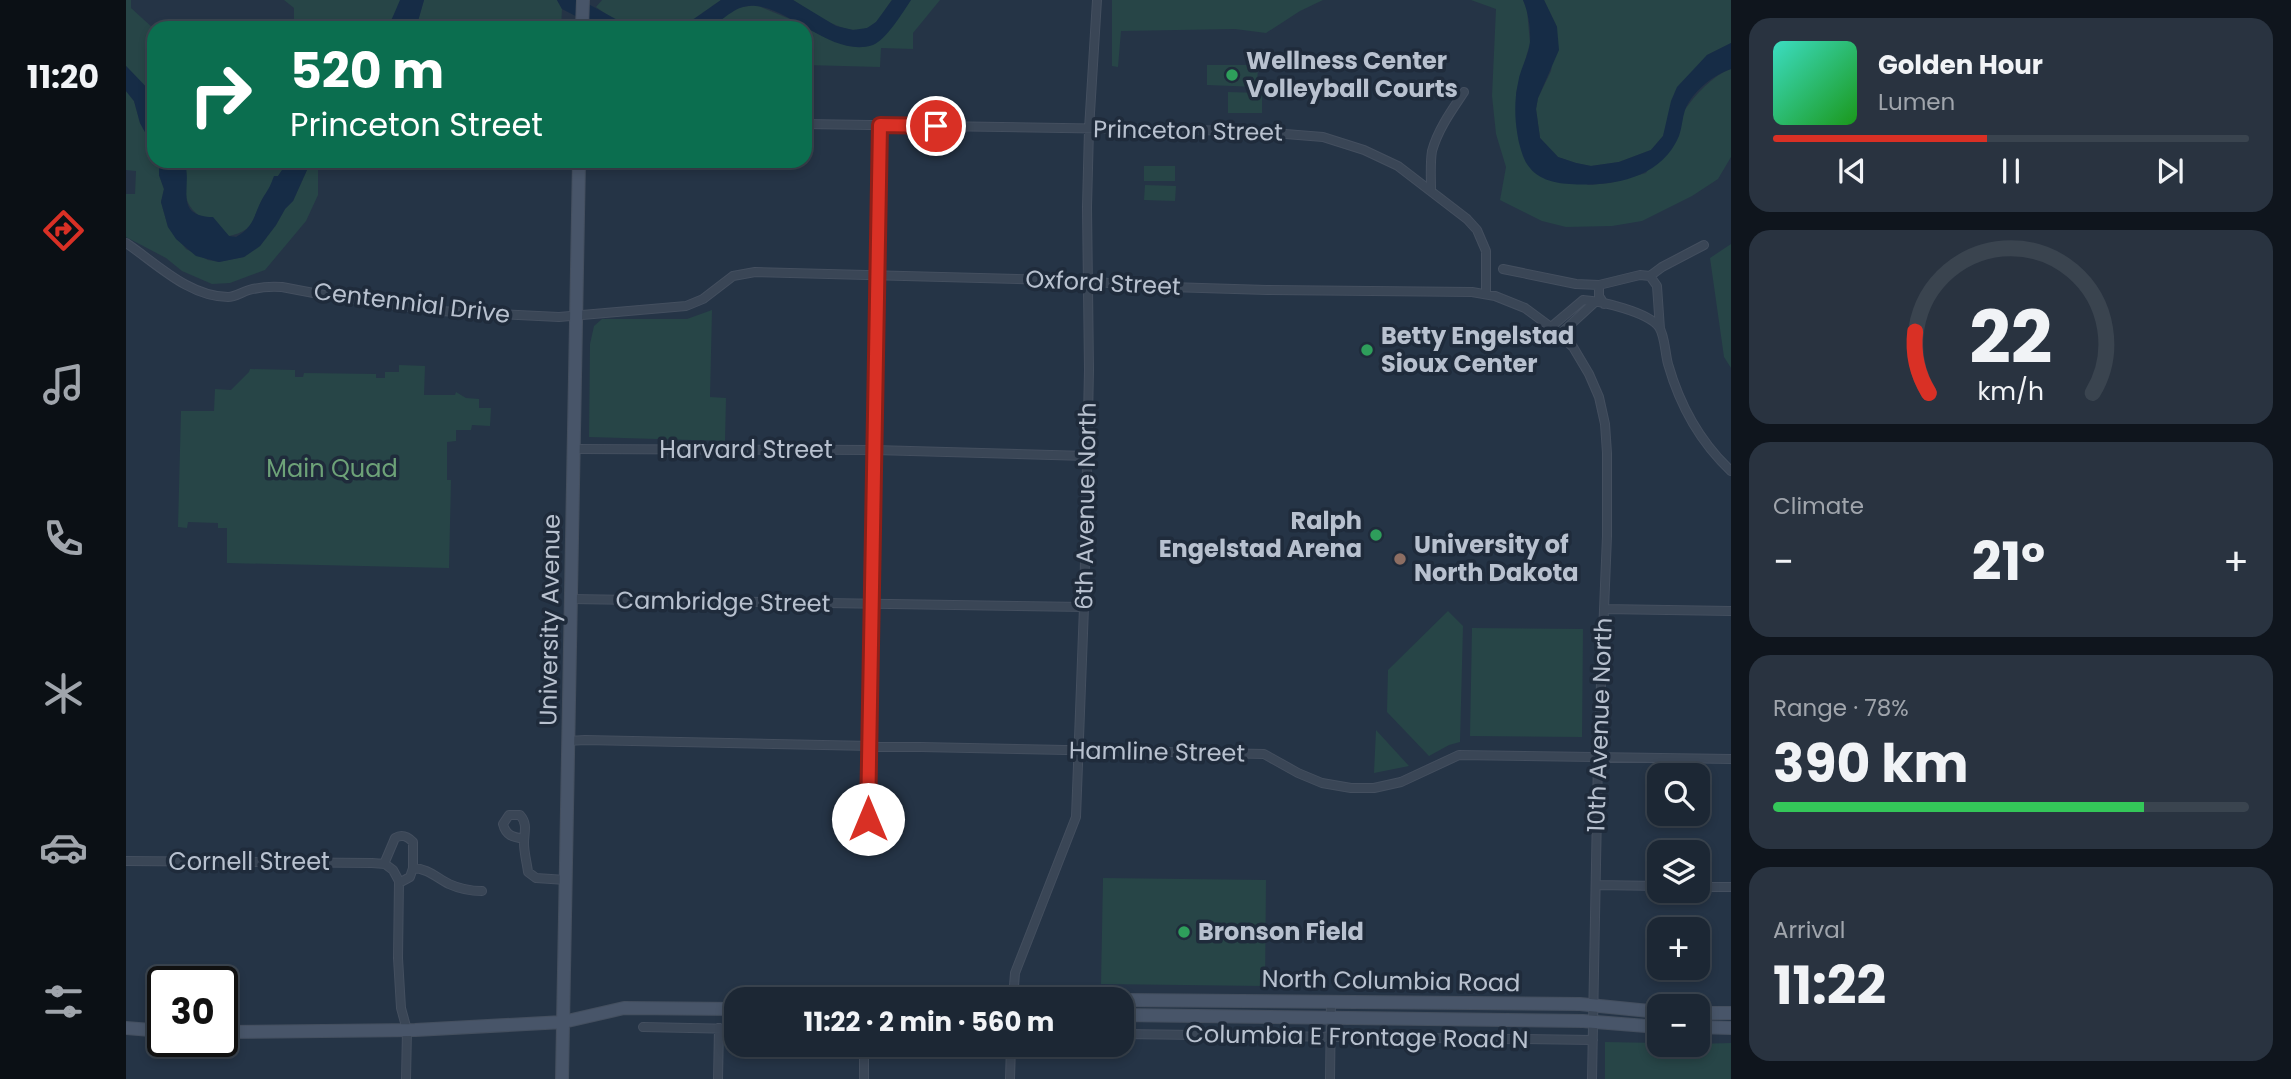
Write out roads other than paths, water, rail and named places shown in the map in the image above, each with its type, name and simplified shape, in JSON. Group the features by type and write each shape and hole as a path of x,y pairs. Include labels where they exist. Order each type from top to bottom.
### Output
{"main road":[{"path":"582,21 583,0"},
{"name":"University Avenue","path":"562,1079 579,168"},
{"name":"North Columbia Road","path":"1134,1000 1594,1006 1647,1011"},
{"path":"238,1032 407,1030 563,1022 624,1008 724,1009"},
{"path":"1710,1013 1731,1013"},
{"name":"North Columbia Road","path":"1134,1014 1593,1022 1647,1026"},
{"path":"1710,1027 1731,1028"},
{"path":"126,1031 147,1032"}],"street":[{"name":"6th Avenue North","path":"1014,987 1015,973 1076,817 1087,456 1089,129 1097,0"},
{"path":"1431,190 1432,154 1435,144 1464,92"},
{"name":"Princeton Street","path":"812,124 1249,131 1323,137 1345,142 1404,170 1467,219 1482,238 1486,251 1486,294"},
{"path":"868,819 880,125"},
{"name":"Centennial Drive","path":"126,243 179,280 202,291 230,297 267,286 282,286 463,314 546,317 595,315"},
{"path":"1503,270 1576,284 1599,285 1640,275 1650,276 1704,245"},
{"name":"Oxford Street","path":"595,315 686,306 704,299 733,276 755,272 1089,281 1137,286 1267,290 1459,291 1486,294 1525,308 1573,347 1589,374"},
{"path":"1650,276 1657,286 1660,329 1667,362 1683,406 1705,443 1731,471"},
{"path":"1599,285 1599,303"},
{"path":"1551,327 1580,301 1588,300 1631,310 1651,320 1660,329"},
{"path":"1559,335 1599,303"},
{"name":"10th Avenue North","path":"1589,374 1599,397 1605,424 1607,453 1592,1079"},
{"name":"Harvard Street","path":"574,449 875,450 1087,456"},
{"name":"Cambridge Street","path":"572,599 1084,607"},
{"path":"1604,609 1731,611"},
{"name":"Hamline Street","path":"568,741 1264,754 1298,774 1350,788 1374,788 1401,782 1459,755 1731,759"},
{"path":"399,883 410,877 413,867 413,842 404,836 395,838 384,864 393,870 399,883 398,958 401,1008 407,1030 406,1079"},
{"path":"524,839 528,872 536,878 566,880"},
{"name":"Cornell Street","path":"126,861 384,864"},
{"path":"413,867 426,870 449,884 467,890 482,891"},
{"path":"1597,885 1647,886"},
{"path":"1710,887 1731,887"},
{"path":"1330,1079 1331,1001"},
{"path":"643,1027 724,1028"},
{"path":"718,1079 719,1028"},
{"name":"Columbia E Frontage Road N","path":"1134,1034 1593,1040"},
{"path":"864,1057 864,1079"},
{"path":"1010,1079 1011,1057"}],"water":[{"path":"400,0 424,0 418,21 391,21"},
{"path":"557,0 581,0 619,21 585,21 562,9"},
{"path":"721,0 793,0 836,26 853,30 867,28 876,22 892,0 911,0 883,38 873,45 858,47 843,45 812,30 812,21 794,21 770,9 756,6 742,7 718,21 691,21"},
{"path":"1523,0 1544,0 1557,27 1559,50 1538,98 1536,109 1540,138 1558,157 1576,163 1591,166 1619,162 1651,150 1663,136 1677,87 1707,55 1731,43 1731,69 1710,80 1688,103 1679,136 1671,151 1647,171 1602,184 1570,184 1548,180 1536,174 1526,163 1517,129 1516,92 1530,42 1529,20"},
{"path":"126,66 147,88 147,136 140,123 134,101 126,91"},
{"path":"159,168 186,168 186,197 192,211 213,217 229,236 236,237 251,224 274,176 278,176 283,168 308,168 293,201 260,246 244,257 219,262 196,256 176,239 168,227 161,202 164,189"}],"place":[{"name":"Wellness Center Volleyball Courts","path":"1232,75"},
{"name":"Betty Engelstad Sioux Center","path":"1367,350"},
{"name":"Ralph Engelstad Arena","path":"1376,535"},
{"name":"University of North Dakota","path":"1400,559"},
{"name":"Bronson Field","path":"1184,932"}],"park label":[{"name":"Main Quad","path":"332,469"}]}
